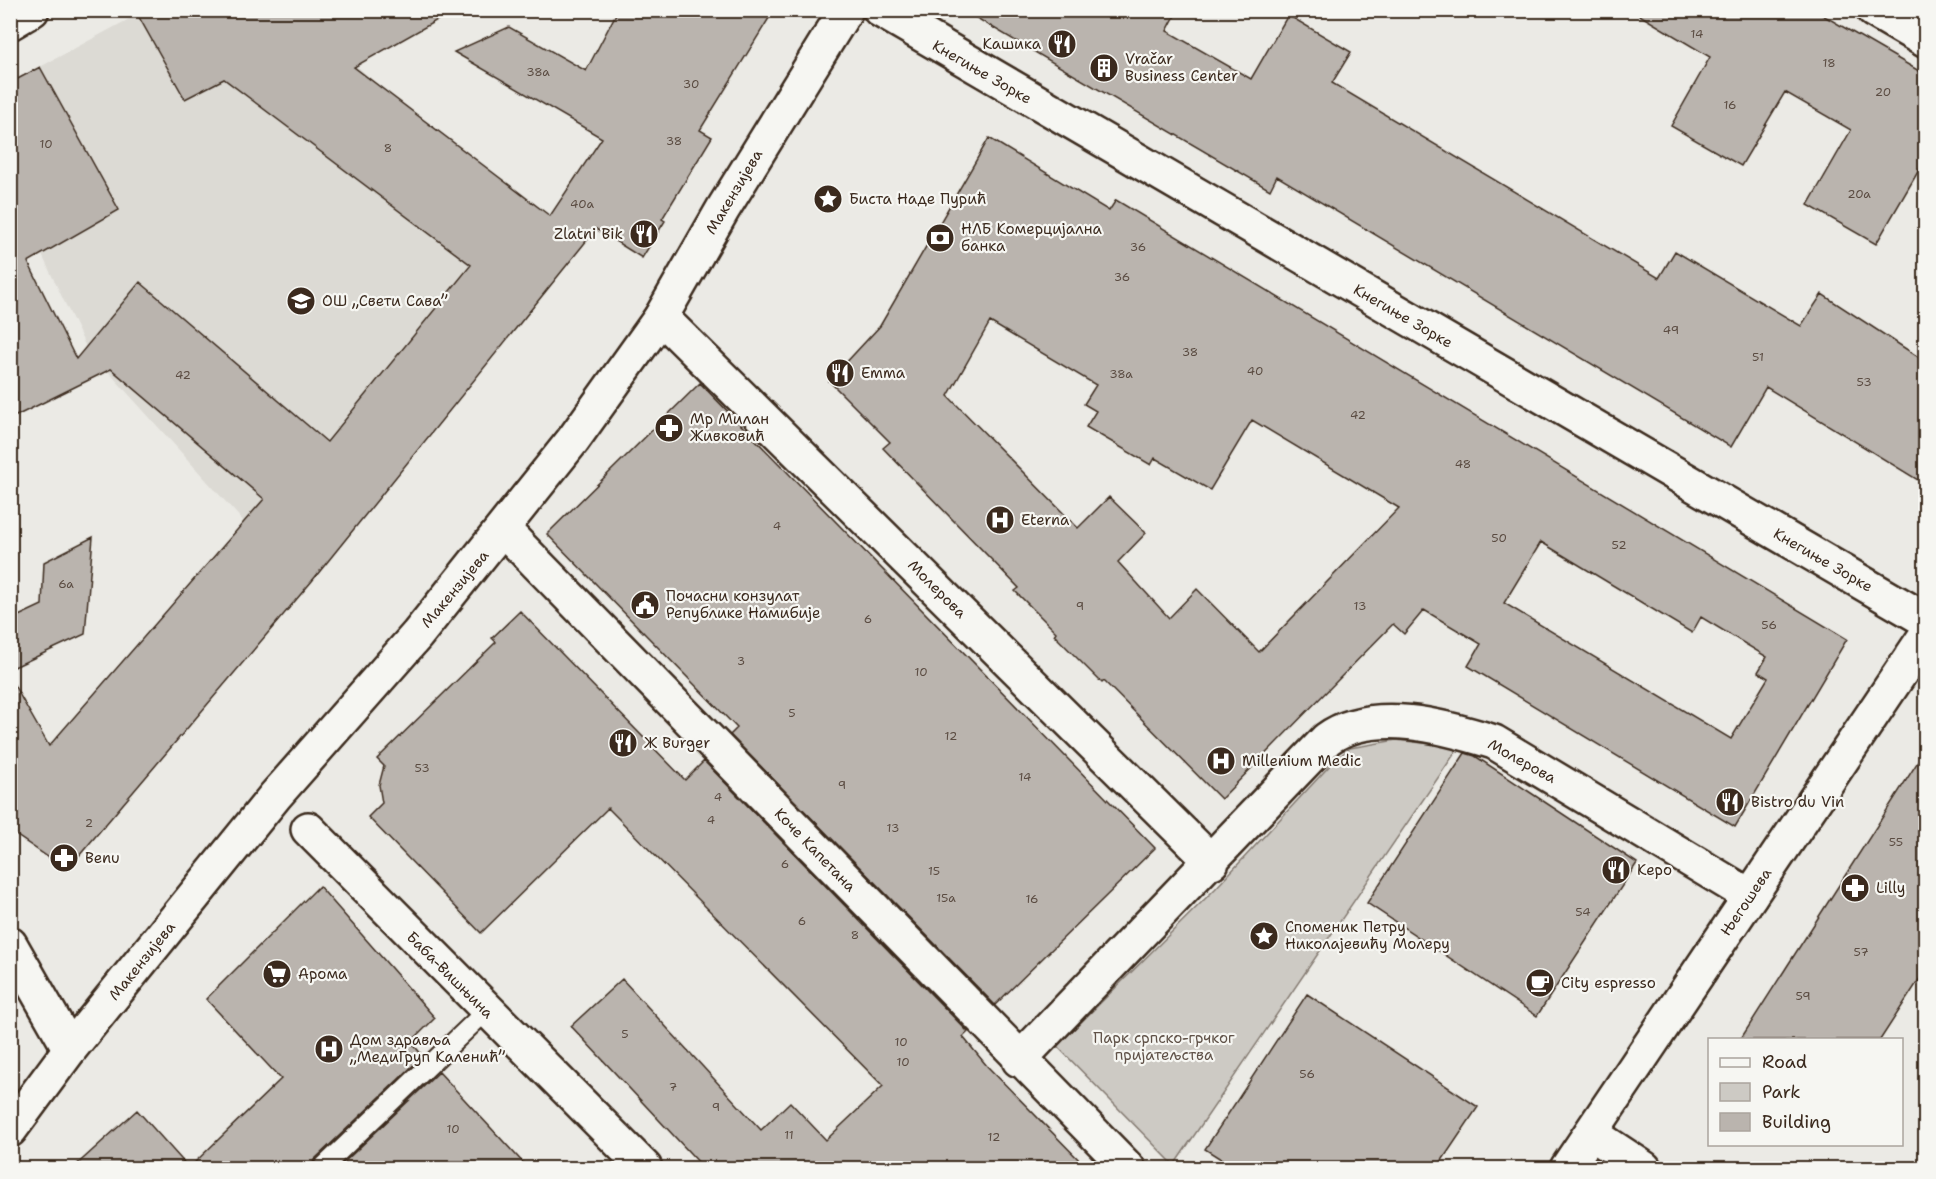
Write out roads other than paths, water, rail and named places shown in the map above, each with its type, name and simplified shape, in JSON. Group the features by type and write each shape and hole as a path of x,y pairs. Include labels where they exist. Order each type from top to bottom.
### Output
{"street":[{"path":"10,22 32,10"},
{"name":"Макензијева","path":"10,1130 70,1049 275,796 388,669 504,530 573,440 661,317 723,208 846,10"},
{"name":"Кнегиње Зорке","path":"880,10 1926,620"},
{"path":"1873,10 1926,41"},
{"name":"Молерова","path":"661,317 1212,862"},
{"name":"Коче Капетана","path":"504,530 1019,1060 1128,1168"},
{"name":"Његошева","path":"1567,1168 1926,634"},
{"name":"Молерова","path":"1019,1060 1335,733 1371,724 1414,723 1455,730 1494,742 1750,896"},
{"name":"Баба-Вишњина","path":"308,830 645,1168"},
{"path":"10,944 70,1049"},
{"path":"1591,1133 1644,1168"}],"lane":[{"path":"322,1168 481,1006"}],"place":[{"name":"Кашика","path":"1062,44"},
{"name":"Vračar Business Center","path":"1104,68"},
{"name":"Биста Наде Пурић","path":"828,199"},
{"name":"Zlatni Bik","path":"644,234"},
{"name":"НЛБ Комерцијална банка","path":"940,238"},
{"name":"ОШ „Свети Сава”","path":"301,301"},
{"name":"Emma","path":"840,373"},
{"name":"Мр Милан Живковић","path":"669,428"},
{"name":"Eterna","path":"1000,520"},
{"name":"Почасни конзулат Републике Намибије","path":"645,605"},
{"name":"Ж Burger","path":"623,743"},
{"name":"Millenium Medic","path":"1221,761"},
{"name":"Bistro du Vin","path":"1730,802"},
{"name":"Benu","path":"64,858"},
{"name":"Kepo","path":"1616,870"},
{"name":"Lilly","path":"1855,888"},
{"name":"Споменик Петру Николајевићу Молеру","path":"1264,936"},
{"name":"Арома","path":"277,974"},
{"name":"City espresso","path":"1540,983"},
{"name":"Дом здравља „МедиГруп Каленић”","path":"329,1049"}],"park label":[{"name":"Парк српско-грчког пријатељства","path":"1164,1046"}]}
